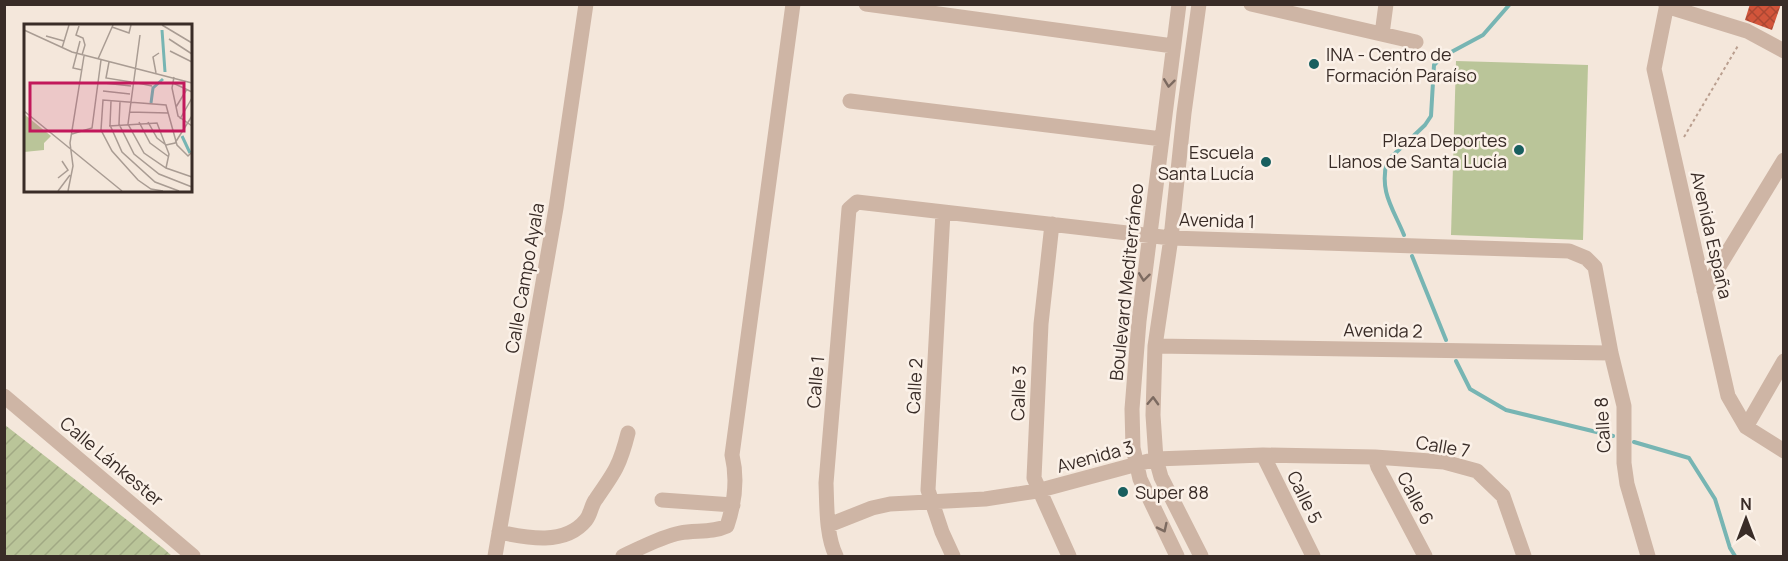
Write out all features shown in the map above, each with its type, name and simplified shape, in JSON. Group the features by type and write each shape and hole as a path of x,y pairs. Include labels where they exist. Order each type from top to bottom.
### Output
{"street":[{"name":"Calle Campo Ayala","path":"495,556 556,208 586,4"},
{"path":"623,556 681,533 718,530 727,526 733,505 737,475 732,454 792,4"},
{"path":"866,4 1173,46"},
{"name":"Boulevard Mediterráneo","path":"1177,556 1140,479 1133,448 1132,409 1139,321 1179,4"},
{"name":"Boulevard Mediterráneo","path":"1199,4 1184,113 1171,238 1155,346 1153,415 1156,459 1161,477 1201,556"},
{"path":"1251,4 1294,9 1416,42"},
{"path":"1382,34 1386,4"},
{"path":"1666,5 1747,31 1784,51"},
{"name":"Avenida España","path":"1666,5 1654,69 1728,396 1746,427 1784,451"},
{"path":"850,101 1162,139"},
{"path":"1704,291 1784,160"},
{"name":"Avenida 1","path":"849,209 857,202 1171,238 1569,251 1586,258"},
{"name":"Calle 1","path":"836,556 832,548 826,483 849,209"},
{"name":"Calle 2","path":"943,212 928,490 953,556"},
{"name":"Calle 3","path":"1052,224 1041,324 1034,478 1069,556"},
{"name":"Calle 8","path":"1586,258 1596,267 1611,353 1624,406 1624,463 1627,484 1648,556"},
{"name":"Avenida 2","path":"1155,346 1611,353"},
{"path":"1746,427 1784,361"},
{"name":"Calle Lánkester","path":"4,396 193,556"},
{"path":"499,532 527,538 556,537 575,531 588,518 593,502 612,478 620,463 628,433"},
{"name":"Avenida 3","path":"829,525 872,508 890,504 985,499 1039,490 1156,459 1263,454 1376,457"},
{"name":"Calle 5","path":"1263,454 1313,556"},
{"name":"Calle 6","path":"1376,457 1378,467 1425,556"},
{"name":"Calle 7","path":"1376,457 1444,462 1477,471 1503,496 1524,556"},
{"path":"662,500 733,505"}],"path":[{"path":"1673,155 1747,31"}],"green space":[{"name":"Plaza Deportes Llanos de Santa Lucía","path":"1456,61 1588,65 1583,240 1451,235"},
{"path":"5,425 163,548 172,556 5,556"}],"building":[{"path":"1750,4 1781,4 1772,30 1745,20"}],"waterway":[{"path":"1404,235 1388,200 1385,182 1387,161 1425,125 1431,116 1434,65 1442,57 1483,35 1510,4"},
{"path":"1412,256 1446,340"},
{"path":"1456,361 1470,389 1506,410 1613,436"},
{"path":"1634,442 1689,458 1715,499 1730,548 1735,556"}],"place":[{"name":"INA - Centro de Formación Paraíso","path":"1314,64"},
{"name":"Plaza Deportes Llanos de Santa Lucía","path":"1519,150"},
{"name":"Escuela Santa Lucía","path":"1266,162"},
{"name":"Super 88","path":"1123,492"}]}
